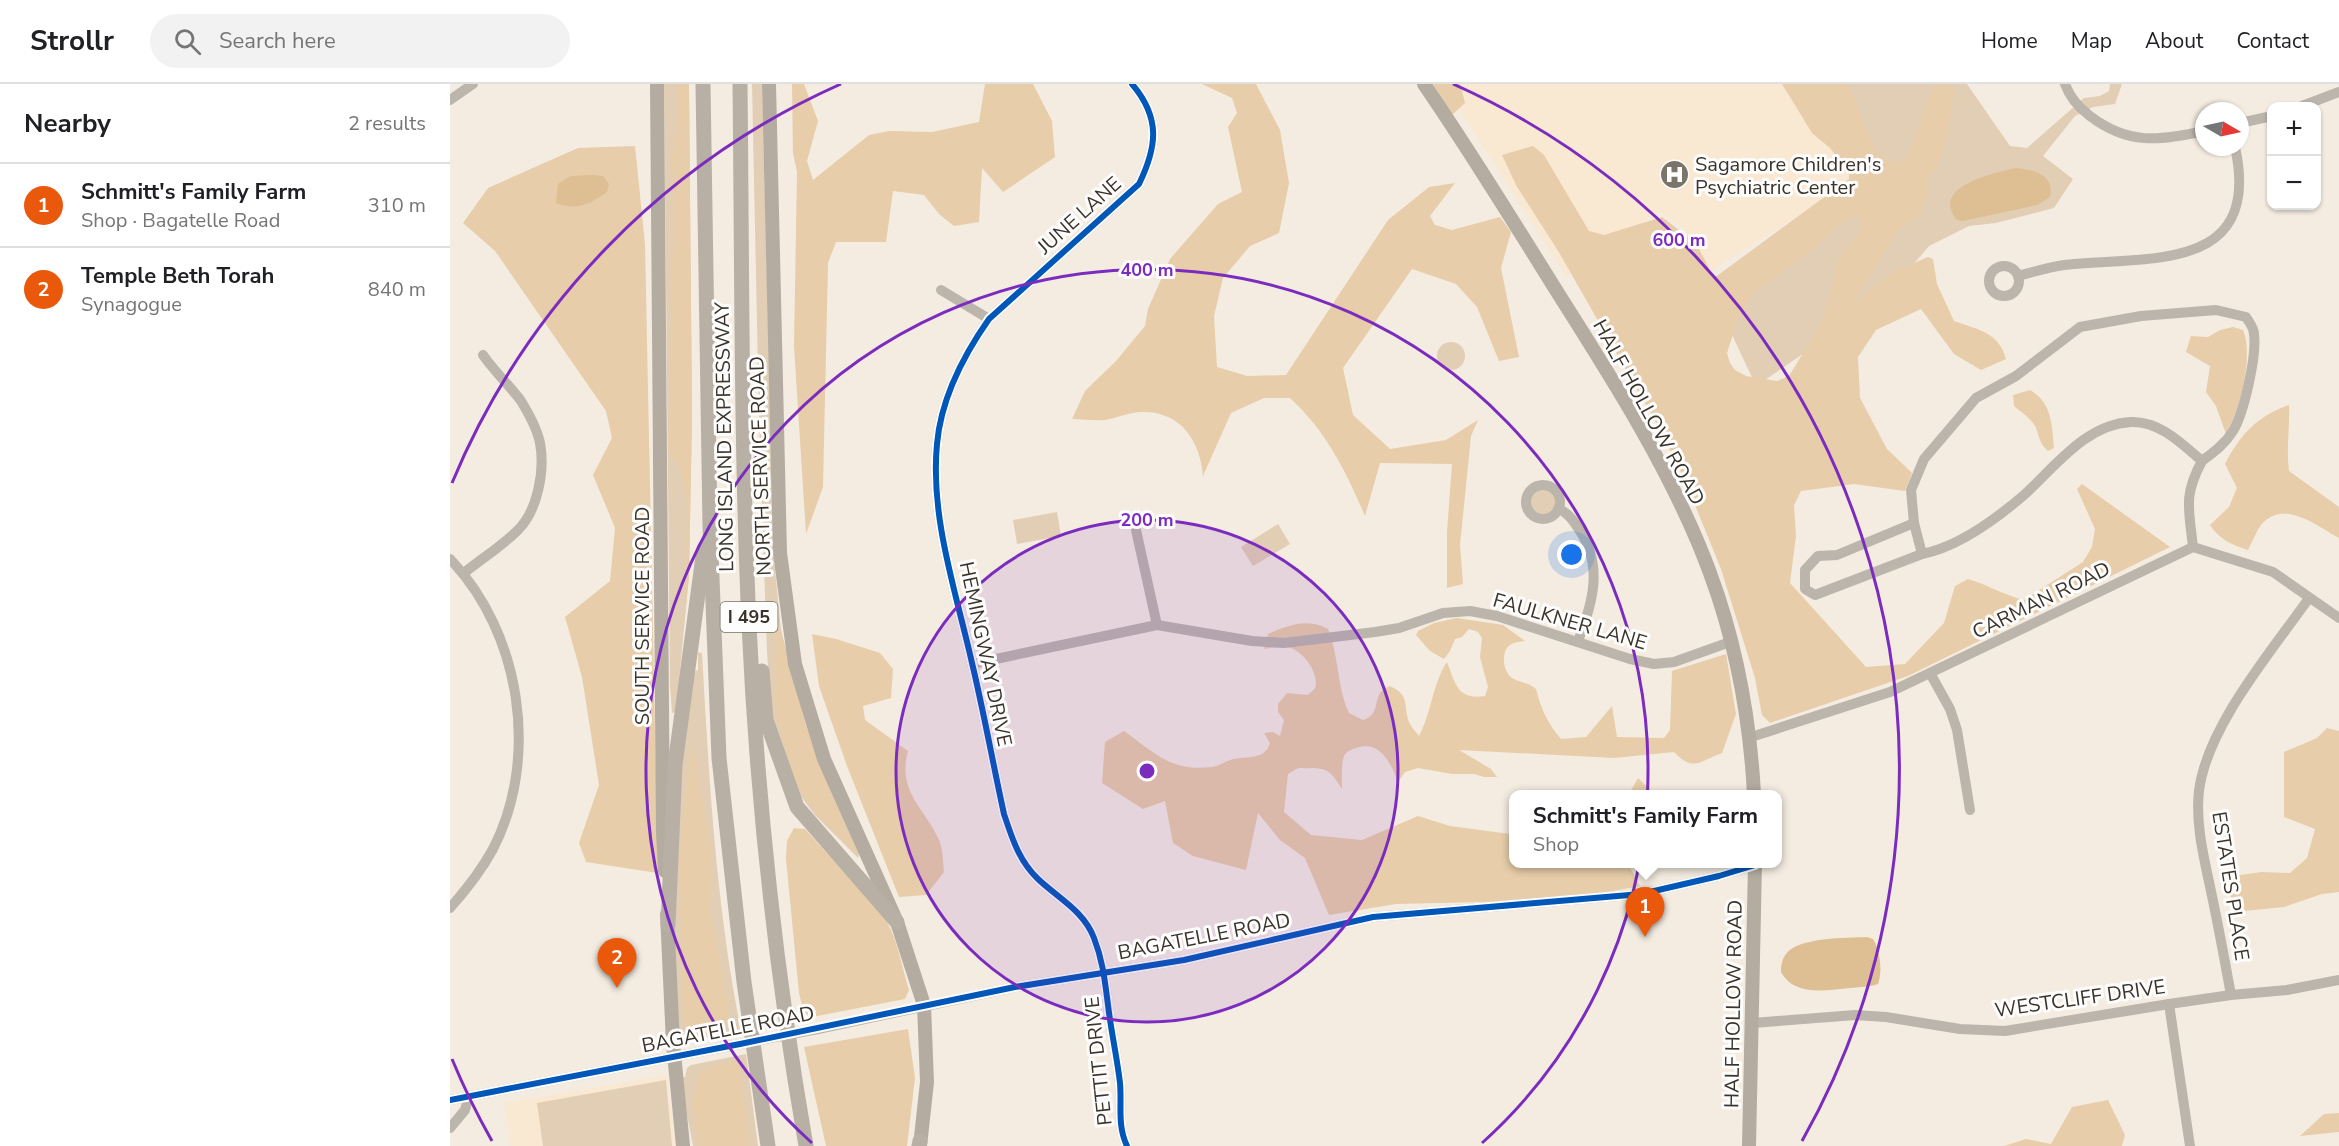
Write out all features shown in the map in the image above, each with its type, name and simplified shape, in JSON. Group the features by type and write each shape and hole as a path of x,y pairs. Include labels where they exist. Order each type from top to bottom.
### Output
{"highway":[{"name":"LONG ISLAND EXPRESSWAY","path":"702,84 710,526 720,769 741,960 768,1146"},
{"name":"LONG ISLAND EXPRESSWAY","path":"740,84 745,502 749,625 760,788 781,978 806,1146"},
{"path":"745,502 766,720 797,807 897,922"},
{"path":"668,925 675,765 698,606 701,562 710,526"}],"main road":[{"name":"SOUTH SERVICE ROAD","path":"657,84 663,832 674,1056 684,1146"},
{"name":"NORTH SERVICE ROAD","path":"769,84 780,553 795,664 824,759 897,922 924,1005 927,1082 920,1144"},
{"name":"HALF HOLLOW ROAD","path":"1424,84 1460,136 1610,376 1654,456 1702,553 1724,616 1737,671 1753,790"},
{"name":"HALF HOLLOW ROAD","path":"1749,1146 1755,868"}],"street":[{"path":"450,100 473,84"},
{"name":"JUNE LANE","path":"989,319 1139,184 1149,164 1154,144 1152,122 1144,101 1132,84"},
{"path":"2065,84 2073,100 2105,127 2116,133 2144,139 2195,132"},
{"path":"2313,102 2339,92"},
{"path":"2249,121 2267,118"},
{"path":"2019,276 2061,266 2159,258 2187,253 2204,246 2220,233 2231,218 2238,199 2241,182 2237,156"},
{"path":"941,290 989,319"},
{"path":"1922,554 1914,523 1911,490 1923,459 1976,398 2016,376 2080,327 2141,316 2216,310 2246,317 2254,332 2253,353 2242,409 2234,429 2221,446 2202,460 2193,478 2188,498 2193,547 2273,572 2339,618"},
{"name":"HEMINGWAY DRIVE","path":"989,319 959,366 943,411 937,443 936,477 939,512 1004,814 1013,843 1025,864 1037,878 1084,918 1093,934 1105,972"},
{"path":"464,573 519,529 538,490 541,467 540,444 534,424 520,400 499,378 483,355"},
{"path":"1914,523 1837,555 1818,556 1805,570 1805,590 1815,595 1932,552 1971,534 2022,496 2080,442 2106,426 2133,422 2152,426 2172,435 2202,460"},
{"path":"1559,509 1569,515 1584,536 1593,558 1595,579 1593,599 1578,640"},
{"path":"1136,530 1157,625"},
{"name":"CARMAN ROAD","path":"1748,738 1890,692 2193,547"},
{"path":"450,559 464,573 497,632 510,668 518,710 519,740 518,767 513,790 493,848 477,874 450,908"},
{"name":"ESTATES PLACE","path":"2231,995 2205,862 2199,792 2207,757 2218,731 2309,598"},
{"name":"FAULKNER LANE","path":"972,664 1157,625 1252,641 1284,643 1399,628 1443,613 1470,611 1497,616 1654,664 1674,662 1730,642"},
{"path":"1930,673 1950,709 1957,730 1970,810"},
{"name":"BAGATELLE ROAD","path":"450,1100 818,1029 1015,987 1184,960 1373,917 1641,894 1719,876 1743,868"},
{"name":"PETTIT DRIVE","path":"1105,972 1120,1084 1120,1121 1127,1146"},
{"name":"WESTCLIFF DRIVE","path":"1753,1023 1855,1015 1887,1017 1960,1029 2005,1031 2169,1004 2287,990 2339,980"},
{"path":"2169,1004 2190,1146"},
{"path":"450,1128 465,1110 469,1096"}],"shaded area":[{"path":"664,84 689,84 692,416 689,576 676,712 672,713 670,686"},
{"path":"678,84 689,84 692,416 689,576 685,616 687,504 680,469 668,449 674,199 672,154 678,118"},
{"path":"752,84 762,84 774,560 781,630 806,726 860,852 858,858 814,814 794,787 772,723 767,652 759,419"},
{"path":"792,84 804,84 818,121 807,161 813,180 869,135 889,131 932,132 979,122 985,84 1033,84 1052,121 1055,157 1003,192 982,168 979,222 954,226 939,214 924,195 893,191 886,242 836,242 828,263 823,487 806,534 794,346 797,172 793,153"},
{"path":"1202,84 1256,84 1280,130 1289,183 1279,233 1250,246 1223,278 1214,316 1217,367 1247,376 1286,375 1388,220 1429,187 1455,183 1430,216 1435,225 1452,230 1500,217 1511,232 1501,268 1519,357 1499,361 1477,307 1456,284 1412,269 1343,368 1353,415 1390,449 1446,440 1478,420 1471,436 1460,545 1463,584 1447,588 1447,532 1452,464 1380,463 1365,516 1334,452 1314,424 1290,398 1264,398 1231,413 1203,476 1198,451 1186,430 1167,417 1142,412 1105,420 1072,419 1085,391 1116,361 1145,326 1148,309 1170,259 1218,204 1242,192 1228,127 1237,113 1232,98"},
{"path":"1433,84 1460,84 1465,103 1452,115"},
{"name":"Sagamore Children's Psychiatric Center","path":"1443,84 1843,84 1848,185 1706,274 1684,228 1659,212 1566,276"},
{"path":"1782,84 1848,84 1876,152 1892,163 1906,159 1935,84 1954,85 1948,137 1936,169 1928,179 1928,195 1920,215 1897,231 1853,304 1891,273 1928,257 1933,259 1937,284 1954,321 1993,337 2003,350 2006,359 1981,370 1954,354 1921,309 1876,330 1858,357 1860,398 1887,449 1912,473 1905,491 1854,484 1801,491 1794,505 1796,536 1790,583 1866,667 1905,664 1944,623 1955,586 1968,579 2024,600 2083,562 2092,547 2095,529 2077,489 2082,484 2170,547 1908,676 1770,723 1762,715 1755,678 1721,569 1684,478 1655,421 1560,254 1516,185 1502,155 1533,146 1544,155 1589,231 1604,235 1662,217 1696,243 1714,278 1849,179 1849,172 1830,148 1812,133","holes":["1860,213 1861,230 1839,259 1821,324 1789,376 1777,381 1746,376 1735,370 1727,353 1737,322 1753,293 1821,243 1838,225"]},
{"path":"1843,84 1967,84 2010,146 2027,148 2084,98 2100,96 2109,91 2110,84 2122,84 2115,104 2093,107 2075,116 2043,156 2073,179 2054,208 1996,223 1969,226 1929,246 1885,298 1756,386 1713,294 1871,170"},
{"path":"635,146 645,244 658,873 586,862 579,843 599,785 582,677 565,617 610,581 615,528 593,475 612,438 606,411 495,251 463,223 488,188 578,148"},
{"path":"2016,168 2036,172 2046,178 2051,189 2050,197 2037,205 1963,221 1957,220 1951,208 1951,198 1958,190 1968,183 1994,173"},
{"path":"571,176 603,176 609,184 607,192 583,205 570,206 556,203 558,184"},
{"path":"2233,327 2243,330 2247,354 2244,383 2236,412 2226,434 2216,406 2206,392 2210,366 2186,352 2191,336 2208,337 2220,330"},
{"path":"1451,342 1461,346 1465,356 1461,366 1451,370 1441,366 1437,356 1441,346"},
{"path":"2030,390 2043,401 2050,415 2054,448 2048,451 2041,443 2032,422 2014,406 2013,395"},
{"path":"2289,405 2289,471 2339,507 2339,538 2300,517 2279,514 2270,517 2261,525 2248,550 2226,541 2210,525 2229,507 2237,488 2225,464 2237,444 2258,421"},
{"path":"1543,487 1554,491 1558,502 1554,513 1543,517 1532,513 1528,502 1532,491"},
{"path":"1057,512 1061,536 1017,544 1013,520"},
{"path":"1278,524 1290,544 1253,566 1241,547"},
{"path":"776,618 805,722 831,796 859,855 818,816 794,779 776,713"},
{"path":"1457,618 1503,625 1525,641 1513,643 1507,648 1504,665 1511,677 1536,689 1552,728 1561,739 1586,737 1612,706 1617,737 1664,738 1670,730 1672,671 1726,654 1736,714 1722,753 1702,762 1692,763 1674,752 1614,758 1459,750 1491,769 1497,777 1452,774 1418,768 1405,772 1398,782 1383,755 1372,747 1364,746 1351,750 1344,756 1342,789 1333,776 1322,769 1300,768 1288,774 1284,812 1311,835 1362,840 1418,816 1450,826 1509,834 1509,868 1630,868 1640,886 1564,900 1396,904 1329,915 1305,858 1280,840 1258,813 1246,870 1193,856 1173,843 1165,801 1143,809 1102,783 1105,742 1124,731 1164,759 1185,767 1212,767 1264,752 1270,743 1264,733 1273,732 1280,736 1284,720 1278,712 1278,704 1287,693 1308,695 1316,686 1310,665 1296,650 1284,646 1264,649 1268,634 1298,624 1313,624 1328,629 1342,693 1349,713 1363,720 1369,717 1373,713 1380,693 1390,686 1404,698 1410,724 1419,736 1438,680 1447,662 1455,683 1463,693 1468,696 1485,696 1488,687 1480,657 1482,638 1478,632 1469,629 1462,637 1455,639 1444,659 1430,651 1416,635 1418,631 1434,623"},
{"path":"812,634 880,653 893,669 891,698 863,706 865,720 908,751 906,778 909,788 933,828 943,856 944,872 926,895 899,897 847,766 819,686"},
{"path":"698,652 702,653 711,795 725,937 741,1031 691,1040 685,1039 679,1032 674,952 678,794 691,673 698,670"},
{"path":"2327,728 2339,731 2339,892 2322,894 2284,907 2234,912 2227,877 2261,872 2290,873 2307,858 2315,829 2284,817 2284,752 2317,738"},
{"path":"692,740 712,858 710,910 729,1010 726,1029 701,1037 688,1034 683,1015 679,857"},
{"path":"1638,778 1651,790 1631,790"},
{"path":"794,828 805,829 885,919 896,942 909,990 905,999 812,1017 804,1013 799,993 786,859 787,841"},
{"path":"1867,937 1873,939 1879,955 1878,984 1831,990 1803,989 1787,980 1781,972 1786,954 1801,944 1836,938"},
{"path":"908,1029 915,1078 907,1146 826,1146 804,1047"},
{"path":"746,1054 758,1146 693,1146 683,1094 683,1077 685,1077 687,1068 691,1065"},
{"path":"739,1060 750,1146 699,1146 693,1105 699,1072"},
{"path":"667,1075 676,1146 511,1146 504,1103"},
{"path":"666,1080 672,1146 543,1146 537,1103"},
{"path":"2108,1100 2125,1135 2122,1146 2004,1146 2026,1139 2051,1144 2072,1107"},
{"path":"2339,1113 2339,1132 2300,1136 2324,1114"}],"cycle path":[{"path":"1127,1146 1121,1123 1120,1083 1105,980 1094,938 1090,928 1077,912 1031,872 1013,840 1004,814 946,554 937,499 936,471 939,427 948,394 970,348 989,319 1139,184 1150,158 1153,133 1148,109 1132,84"},
{"path":"450,1100 740,1044 1015,987 1184,960 1373,917 1641,894 1745,868"}],"place":[{"name":"Sagamore Children's Psychiatric Center","path":"1674,175"},
{"name":"Schmitt's Family Farm","path":"1645,937"},
{"name":"Temple Beth Torah","path":"617,988"}]}
